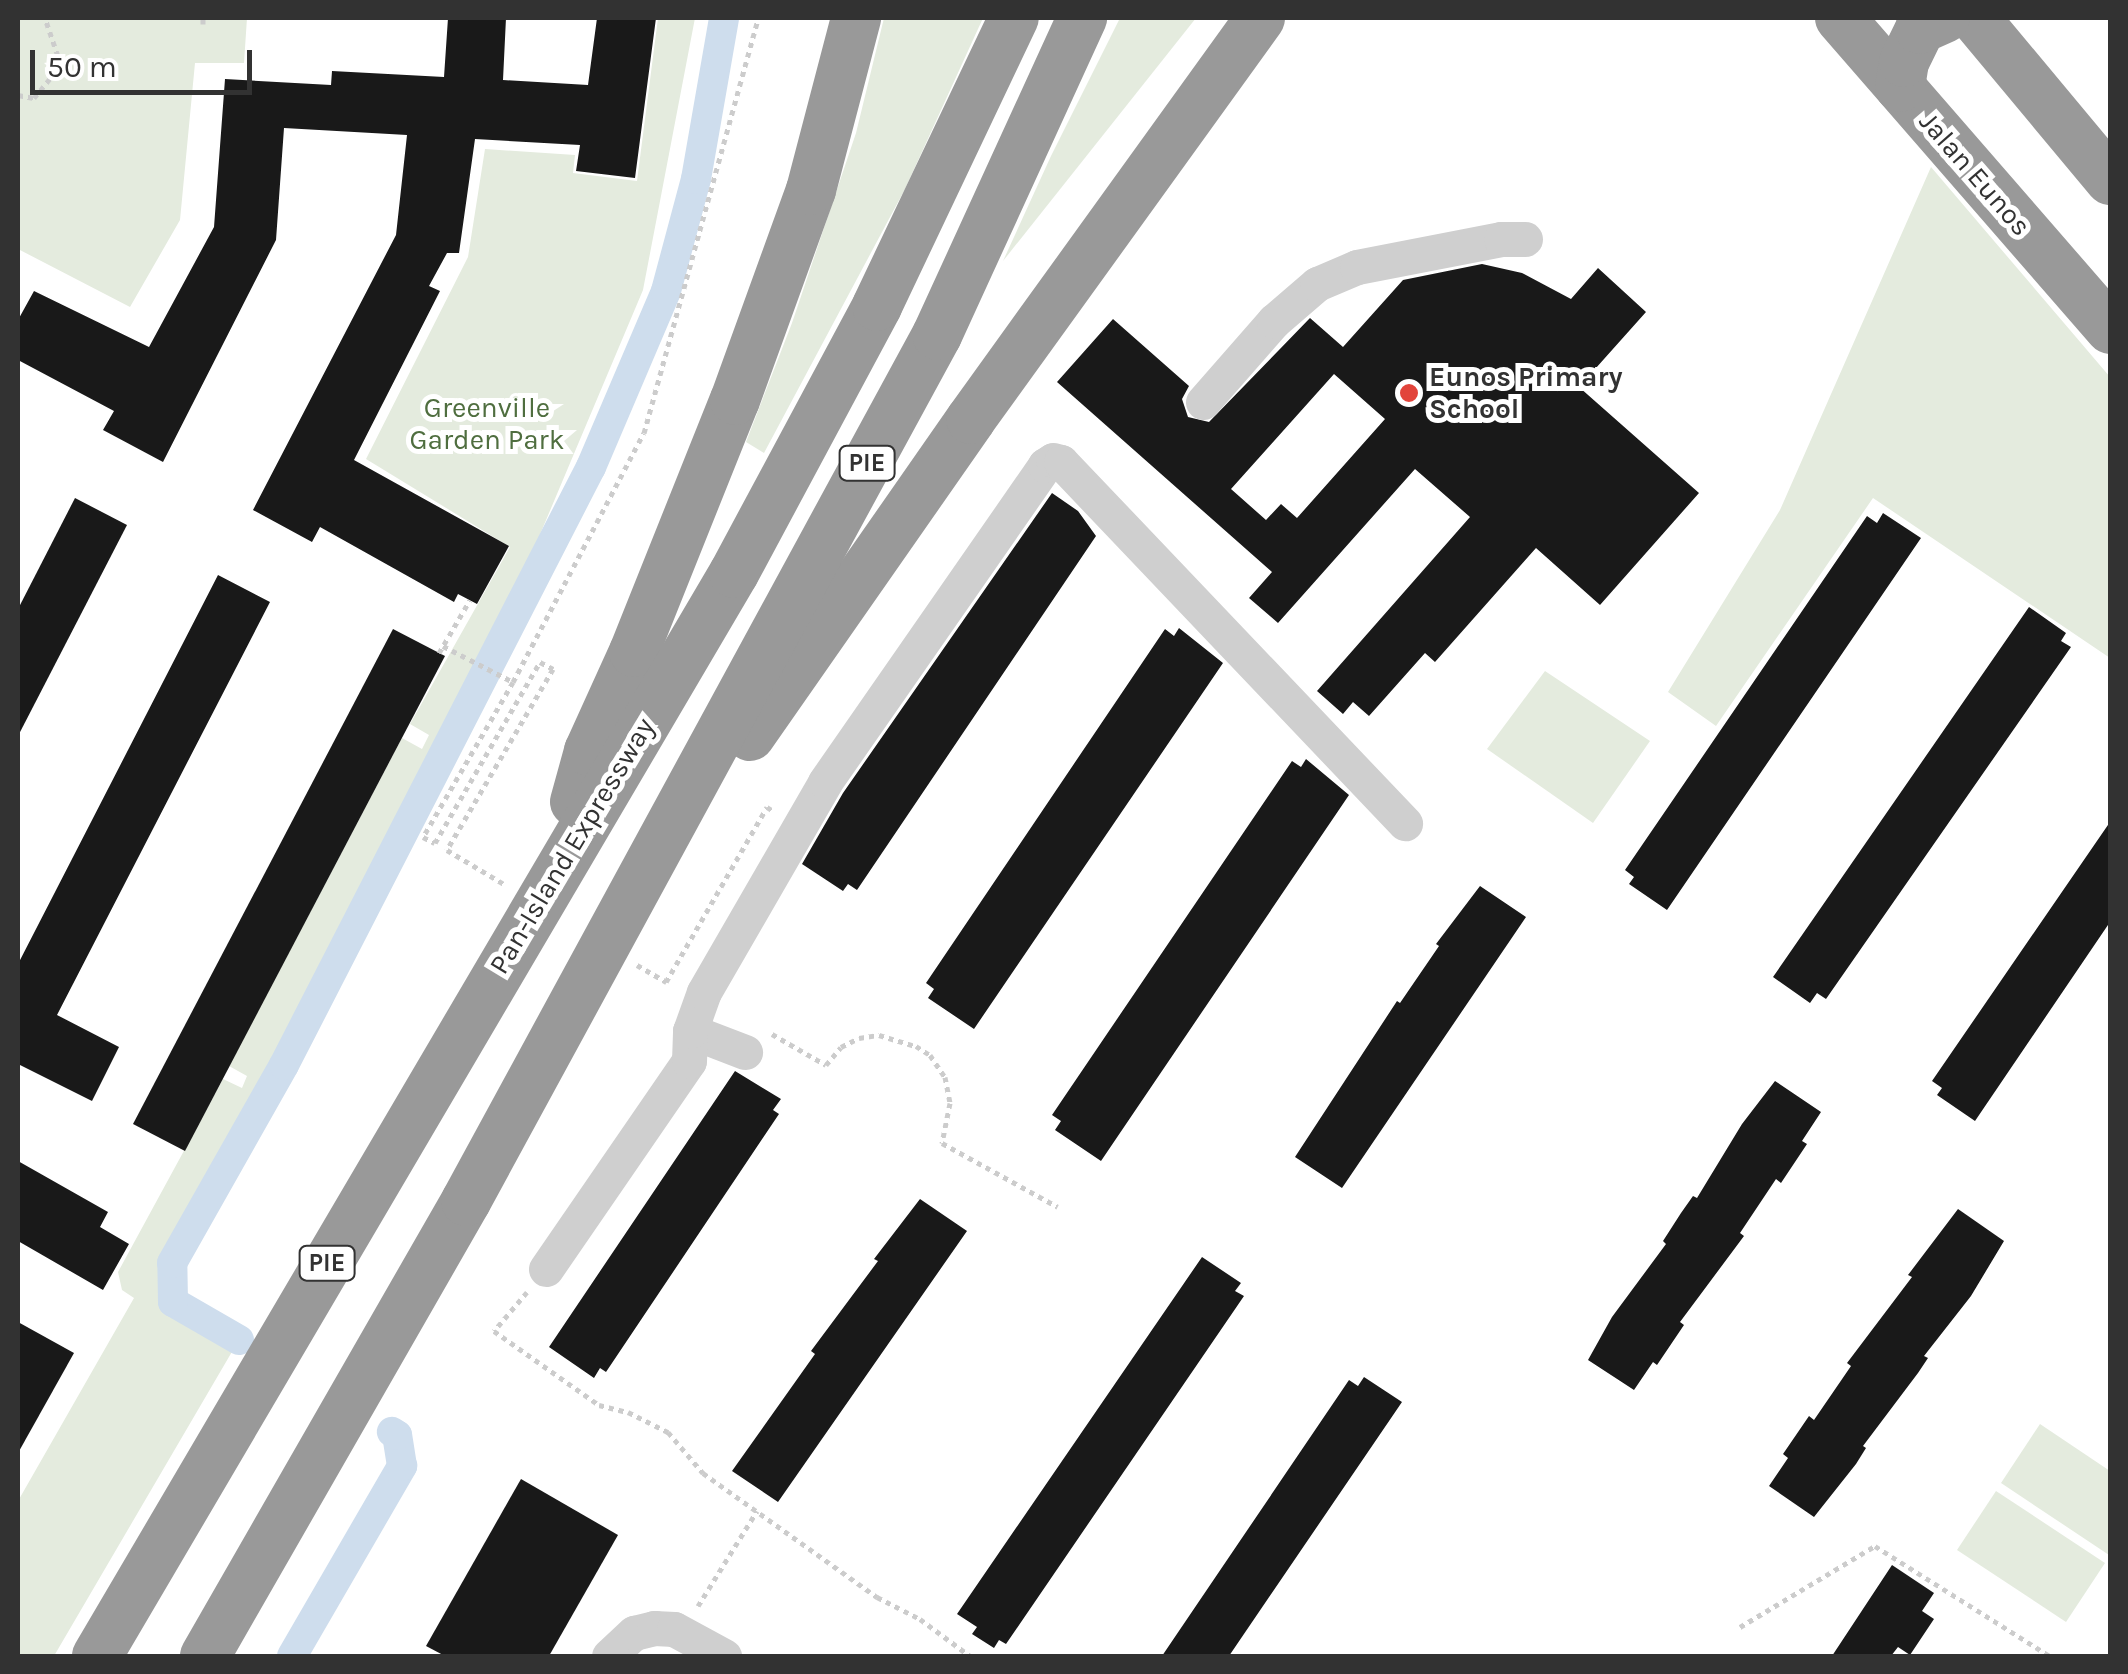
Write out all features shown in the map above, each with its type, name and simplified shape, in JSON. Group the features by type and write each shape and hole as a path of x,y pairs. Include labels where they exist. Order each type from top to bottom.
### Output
{"highway":[{"path":"558,870 589,752 634,652 728,418 811,190 856,18"},
{"name":"Pan-Island Expressway","path":"98,1656 734,573 876,306 1014,18"},
{"name":"PIE","path":"205,1656 466,1201 936,336 1082,18"},
{"path":"632,897 719,782 971,418 1260,18"},
{"name":"Jalan Eunos","path":"1840,18 2110,329"},
{"path":"1900,87 1904,62 1920,28 1945,18"},
{"path":"1975,18 2110,180"}],"lane":[{"path":"1203,402 1274,321 1316,284 1357,267 1501,238 1525,239"},
{"path":"546,1269 689,1061 690,1031 704,992 825,782 1045,464 1061,462 1405,823"},
{"path":"690,1031 755,1041"},
{"path":"609,1656 634,1634 654,1628 681,1633 724,1656"}],"path":[{"path":"446,850 554,669 540,662 435,843 423,837 513,682 644,434 758,18"},
{"path":"18,94 34,98 60,65 43,20"},
{"path":"440,653 470,600"},
{"path":"444,646 513,682"},
{"path":"666,982 767,807"},
{"path":"755,1041 826,1065 841,1047 859,1038 880,1035 916,1046 930,1055 946,1077 950,1103 942,1144 1058,1207"},
{"path":"546,1269 494,1331 599,1405 628,1412 668,1432 703,1473 877,1598 920,1619 970,1656"},
{"path":"681,1633 757,1511"},
{"path":"1740,1627 1875,1546 2050,1656"}],"green space":[{"path":"18,18 247,18 244,63 195,63 180,220 130,307 18,249"},
{"name":"Greenville Garden Park","path":"658,18 695,18 643,290 533,551 289,1032 160,1261 161,1307 233,1350 54,1656 18,1656 18,1501 134,1298 122,1290 118,1272 223,1079 242,1088 247,1076 229,1066 402,738 422,749 429,735 410,724 510,547 366,459 468,257 485,149 575,155 573,173 637,181"},
{"path":"884,18 983,18 905,189 764,453 746,442 792,323 856,133"},
{"path":"1120,18 1196,18 1003,261 1051,156"},
{"path":"1931,167 2110,377 2110,658 1873,498 1716,726 1668,692 1780,510"},
{"path":"1545,671 1650,741 1593,823 1487,749"},
{"path":"2040,1424 2110,1471 2109,1555 2001,1483"},
{"path":"1996,1491 2105,1563 2066,1622 1957,1550"}],"building":[{"path":"448,18 506,18 503,80 588,85 597,18 656,18 635,178 576,171 580,145 475,139 459,253 447,253 429,286 440,291 354,460 509,546 477,604 458,594 454,602 320,527 312,542 253,510 396,235 407,135 284,128 276,240 163,462 103,430 114,411 18,360 18,320 34,291 149,347 214,227 225,79 331,85 332,71 444,77"},
{"path":"1482,264 1522,273 1571,299 1598,268 1646,312 1579,387 1699,493 1600,605 1536,548 1435,662 1425,653 1369,716 1353,702 1343,714 1317,691 1470,517 1415,469 1278,623 1249,598 1272,572 1057,382 1113,319 1189,386 1182,399 1188,417 1209,422 1310,318 1343,347 1403,280","holes":["1334,374 1385,419 1297,518 1281,504 1266,520 1231,489"]},
{"path":"1052,493 1078,511 1096,536 857,890 848,884 843,891 802,864 843,793"},
{"path":"75,498 127,525 18,736 18,609"},
{"path":"1883,513 1921,538 1667,910 1629,884 1634,877 1625,870 1867,516 1877,523"},
{"path":"218,575 270,602 57,1015 119,1047 92,1101 18,1064 18,964"},
{"path":"2029,607 2066,633 2061,641 2071,647 1826,999 1817,993 1810,1003 1773,977"},
{"path":"1179,628 1223,663 974,1029 928,998 934,989 926,983 1165,629 1174,636"},
{"path":"393,629 445,656 185,1151 133,1124"},
{"path":"1306,759 1349,795 1101,1161 1055,1130 1061,1121 1052,1115 1292,761 1301,767"},
{"path":"2110,822 2110,922 1975,1121 1937,1095 1942,1088 1932,1081"},
{"path":"1480,886 1526,917 1342,1188 1295,1157 1397,1001 1400,1003 1439,946 1436,944"},
{"path":"735,1071 781,1099 773,1110 779,1114 606,1372 600,1368 594,1378 549,1347"},
{"path":"1775,1081 1821,1112 1802,1141 1807,1144 1781,1183 1776,1179 1740,1233 1744,1236 1680,1322 1684,1325 1657,1365 1653,1362 1634,1390 1588,1360 1612,1317 1666,1244 1663,1241 1681,1213 1693,1196 1697,1198 1742,1124"},
{"path":"18,1161 108,1212 100,1227 129,1244 103,1290 18,1241"},
{"path":"920,1199 967,1231 778,1502 732,1471 815,1354 811,1351 878,1261 874,1259"},
{"path":"1958,1209 2004,1241 1971,1296 1924,1356 1928,1358 1918,1373 1863,1446 1866,1448 1856,1464 1814,1517 1769,1486 1788,1458 1783,1454 1809,1416 1814,1420 1851,1366 1847,1363"},
{"path":"1202,1257 1241,1283 1235,1291 1244,1296 1006,1644 999,1640 994,1648 972,1634 977,1627 957,1614"},
{"path":"18,1322 74,1353 18,1453"},
{"path":"1364,1377 1402,1402 1229,1656 1162,1656 1349,1380 1358,1386"},
{"path":"521,1479 618,1535 549,1656 445,1656 426,1646"},
{"path":"1892,1565 1934,1593 1922,1611 1934,1619 1910,1655 1898,1647 1891,1656 1832,1656"}],"waterway":[{"path":"239,1340 173,1302 172,1263 284,1065 591,467 666,291 696,179 724,18"},
{"path":"292,1656 402,1466 397,1435 392,1432"}],"place":[{"name":"Eunos Primary School","path":"1409,393"}]}
